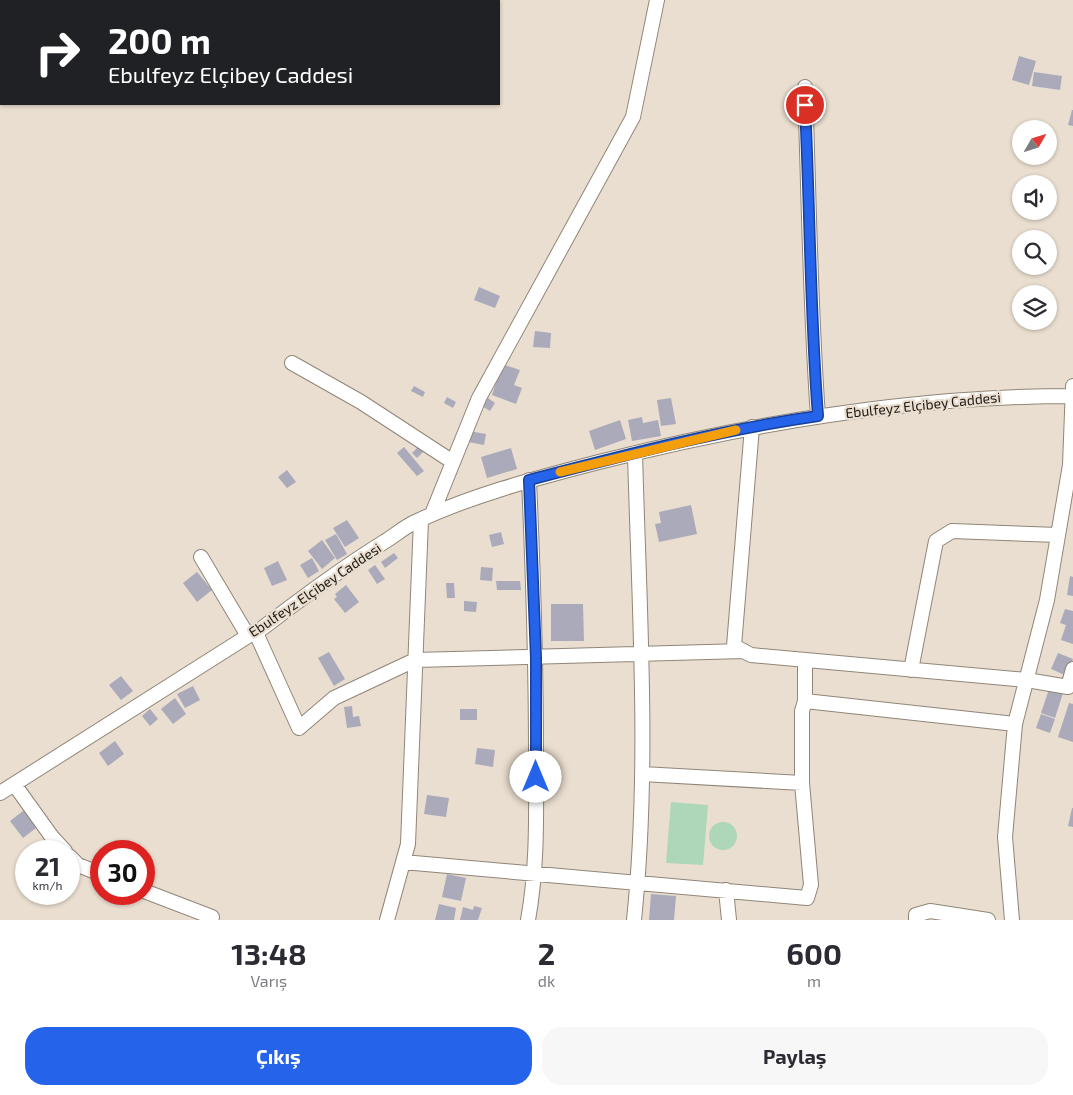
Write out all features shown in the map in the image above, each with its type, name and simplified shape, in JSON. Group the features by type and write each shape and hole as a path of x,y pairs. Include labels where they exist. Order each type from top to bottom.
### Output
{"street":[{"path":"387,920 408,844 415,660 426,517 453,462 479,398 633,118 654,2"},
{"path":"804,87 810,211 812,333 818,416"},
{"path":"292,364 361,402 453,462"},
{"path":"1012,920 1005,837 1015,724 1047,600 1070,465 1073,392"},
{"name":"Ebulfeyz Elçibey Caddesi","path":"0,792 252,634 316,586 412,524 468,499 529,480 635,453 752,427 818,416 928,403 1073,392"},
{"path":"752,427 734,646 752,656 1026,680 1071,688 1073,669"},
{"path":"634,920 638,883 642,774 635,453"},
{"path":"528,920 535,873 536,658 529,480"},
{"path":"911,670 936,541 952,530 1058,535"},
{"path":"202,557 252,634 298,728 334,698 415,660 744,651"},
{"path":"403,862 807,898 810,886 802,783 802,711 805,701 805,660"},
{"path":"805,701 1015,724"},
{"path":"642,774 802,783"},
{"path":"14,784 55,840"},
{"path":"726,890 729,920"},
{"path":"155,895 212,917"},
{"path":"916,920 916,915 922,911 930,911 988,920"}],"green space":[{"path":"671,802 708,805 703,865 666,863"},
{"path":"723,822 733,826 737,836 733,846 723,850 713,846 709,836 713,826"}],"building":[{"path":"1019,56 1036,61 1029,85 1012,80"},
{"path":"1034,72 1062,76 1060,90 1032,86"},
{"path":"1073,110 1073,126 1068,125"},
{"path":"479,287 500,296 495,308 474,300"},
{"path":"535,331 551,333 550,348 533,347"},
{"path":"502,364 520,370 514,385 522,388 516,404 492,395"},
{"path":"414,386 425,392 423,397 411,391"},
{"path":"447,397 456,402 453,408 444,403"},
{"path":"488,398 495,403 490,411 482,406"},
{"path":"671,398 676,424 661,426 657,400"},
{"path":"642,417 643,423 658,420 661,436 632,441 628,420"},
{"path":"620,420 626,439 595,450 589,431"},
{"path":"469,431 486,434 484,445 468,442"},
{"path":"419,446 424,451 417,458 412,453"},
{"path":"404,447 424,471 417,476 397,453"},
{"path":"511,448 517,469 487,478 481,457"},
{"path":"287,470 296,482 287,488 278,477"},
{"path":"691,505 697,534 659,542 655,524 661,523 659,512"},
{"path":"347,520 359,538 345,547 333,528"},
{"path":"501,532 504,544 492,547 489,535"},
{"path":"336,534 347,554 337,560 325,540"},
{"path":"322,540 335,558 322,569 308,551"},
{"path":"394,553 398,558 385,568 381,562"},
{"path":"312,558 319,571 308,578 300,565"},
{"path":"278,561 287,580 272,586 264,568"},
{"path":"375,565 385,579 377,584 368,570"},
{"path":"481,567 493,568 492,581 480,580"},
{"path":"197,572 212,590 197,602 183,583"},
{"path":"1070,576 1073,577 1073,596 1067,595"},
{"path":"496,581 520,581 521,590 497,590"},
{"path":"446,583 454,583 455,598 447,598"},
{"path":"346,585 359,602 345,613 334,599 337,597 335,594"},
{"path":"464,601 477,602 476,612 464,611"},
{"path":"551,604 583,604 584,641 551,641"},
{"path":"1065,609 1073,611 1073,644 1061,640 1066,625 1060,623"},
{"path":"329,652 345,679 334,686 318,658"},
{"path":"1058,653 1073,659 1067,676 1051,669"},
{"path":"121,676 133,691 121,700 109,685"},
{"path":"193,686 200,700 185,708 177,694"},
{"path":"1050,686 1064,690 1055,718 1041,713"},
{"path":"175,698 186,714 173,724 161,709"},
{"path":"1069,703 1073,704 1073,742 1058,737"},
{"path":"352,706 353,717 359,716 361,726 347,728 344,707"},
{"path":"150,709 158,719 150,726 142,716"},
{"path":"460,709 477,709 477,720 460,720"},
{"path":"1041,714 1055,719 1050,733 1036,728"},
{"path":"115,741 124,754 108,766 99,753"},
{"path":"477,748 495,750 493,767 475,764"},
{"path":"427,795 449,798 446,817 424,814"},
{"path":"27,808 40,825 23,838 10,821"},
{"path":"1073,808 1073,827 1068,826"},
{"path":"447,874 466,878 461,901 442,897"},
{"path":"651,894 676,896 674,920 649,920"},
{"path":"439,904 456,908 454,920 435,920"},
{"path":"474,906 482,908 478,920 460,920 463,907 473,910"}],"slow traffic":[{"path":"560,472 736,430"}],"route":[{"path":"536,777 536,658 529,480 690,440 818,416 812,333 810,211 805,105"}]}
